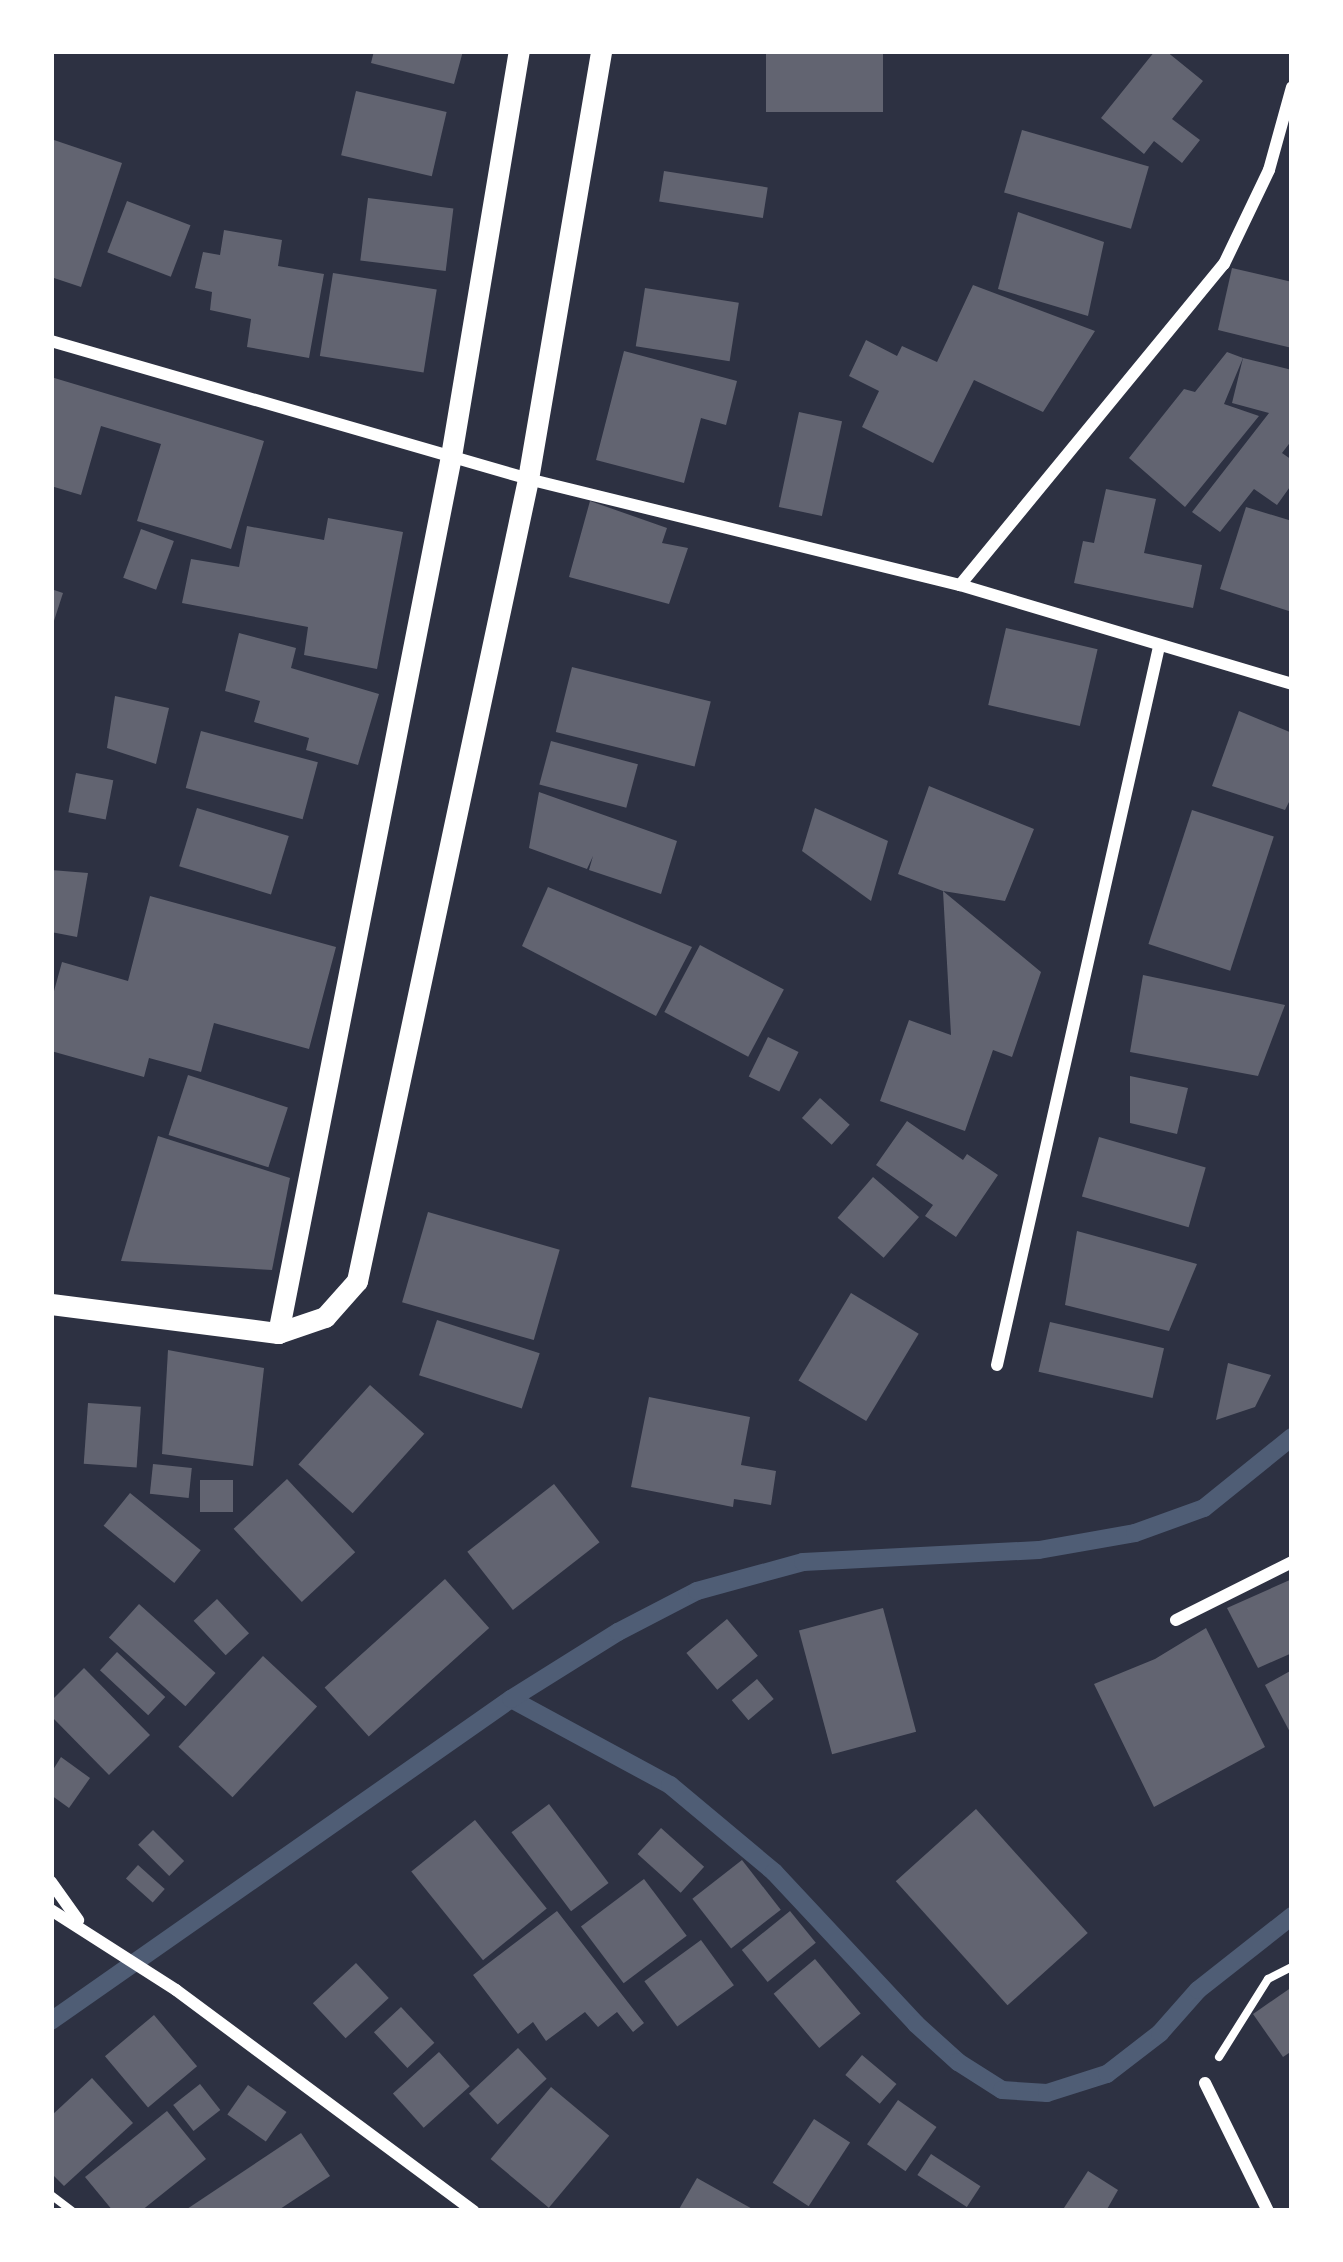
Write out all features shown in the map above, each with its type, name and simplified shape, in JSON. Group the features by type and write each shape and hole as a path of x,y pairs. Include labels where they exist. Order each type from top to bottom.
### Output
{"street":[{"path":"278,1333 451,455 519,51"},
{"path":"51,1304 278,1333 325,1317 357,1281 528,479 601,51"},
{"path":"960,585 1224,264 1269,170 1292,87"},
{"path":"51,341 528,479 960,585 1292,684"},
{"path":"997,1365 1159,647"},
{"path":"1176,1620 1292,1562"},
{"path":"51,1882 82,1925"},
{"path":"51,1910 82,1925 176,1990 474,2211"},
{"path":"1205,2083 1268,2211"}],"path":[{"path":"1205,2083 1268,1979 1292,1967"},
{"path":"51,2195 72,2211"}],"building":[{"path":"374,51 463,51 454,84 371,63"},
{"path":"766,51 883,51 883,112 766,112"},
{"path":"1155,51 1166,51 1203,81 1172,119 1200,140 1182,163 1154,141 1144,154 1101,118"},
{"path":"356,91 447,112 432,176 341,155"},
{"path":"1022,130 1149,166 1131,229 1004,192"},
{"path":"51,139 122,163 81,287 51,277"},
{"path":"664,171 768,187 763,218 659,202"},
{"path":"368,198 453,208 446,271 360,261"},
{"path":"127,201 190,225 171,277 107,252"},
{"path":"1018,212 1104,242 1088,316 998,289"},
{"path":"224,230 282,240 278,266 324,274 309,358 247,347 251,319 210,310 212,292 195,288 203,252 220,255"},
{"path":"1232,268 1292,282 1292,348 1218,330"},
{"path":"333,273 437,289 424,372 320,356"},
{"path":"973,285 1095,331 1043,412 974,380 933,463 862,427 879,391 849,376 866,340 897,356 902,346 937,362"},
{"path":"645,288 739,303 730,361 636,346"},
{"path":"624,351 737,381 726,425 701,418 684,483 596,460"},
{"path":"1227,352 1243,358 1224,404 1259,416 1185,507 1129,458 1184,389 1195,392"},
{"path":"1243,358 1292,370 1292,440 1282,453 1292,460 1292,484 1277,505 1254,489 1220,532 1192,512 1269,413 1232,403"},
{"path":"51,377 264,441 231,549 137,521 161,444 101,426 81,495 51,486"},
{"path":"799,412 842,421 822,516 779,507"},
{"path":"1106,489 1156,499 1144,553 1202,565 1193,608 1074,583 1083,541 1094,543"},
{"path":"590,501 667,528 662,543 688,548 669,604 569,577"},
{"path":"1246,507 1292,521 1292,612 1220,589"},
{"path":"328,518 403,532 377,669 304,655 308,627 182,603 191,559 239,567 247,526 324,540"},
{"path":"141,529 174,541 156,590 123,578"},
{"path":"51,589 63,593 52,627 51,627"},
{"path":"1006,628 1098,649 1080,726 988,705"},
{"path":"239,633 296,648 291,668 379,694 358,765 306,750 309,738 254,722 260,701 225,691"},
{"path":"572,667 711,702 695,767 556,732"},
{"path":"115,696 169,708 156,764 107,748"},
{"path":"1239,711 1292,733 1292,796 1285,810 1212,786"},
{"path":"201,731 318,762 303,819 186,788"},
{"path":"551,741 638,764 626,808 539,784"},
{"path":"76,773 113,780 106,820 68,812"},
{"path":"929,786 1034,829 1005,901 943,891 898,874"},
{"path":"539,792 677,841 661,894 589,870 593,856 587,869 529,848"},
{"path":"197,808 289,836 271,894 179,866"},
{"path":"815,808 888,841 871,901 802,851"},
{"path":"1192,810 1274,837 1230,971 1148,944"},
{"path":"51,870 88,873 77,937 51,932"},
{"path":"548,887 692,947 656,1016 522,946"},
{"path":"943,891 1041,972 1012,1057 993,1050 965,1131 880,1101 909,1020 951,1035"},
{"path":"150,896 336,947 309,1049 214,1023 201,1072 149,1058 144,1077 51,1051 51,1002 62,962 128,981"},
{"path":"700,945 784,990 748,1057 664,1012"},
{"path":"1143,975 1285,1005 1258,1076 1130,1052"},
{"path":"768,1037 799,1052 779,1091 749,1077"},
{"path":"188,1075 288,1107 268,1167 169,1135"},
{"path":"1130,1076 1188,1088 1177,1134 1130,1123"},
{"path":"820,1098 850,1125 832,1145 802,1118"},
{"path":"907,1121 963,1160 967,1154 998,1175 956,1237 925,1216 933,1205 876,1165"},
{"path":"158,1136 290,1178 272,1270 121,1261"},
{"path":"1099,1137 1206,1168 1189,1227 1082,1197"},
{"path":"873,1177 919,1217 884,1258 838,1218"},
{"path":"428,1212 560,1250 534,1340 402,1302"},
{"path":"1077,1231 1197,1264 1169,1331 1065,1305"},
{"path":"851,1293 919,1334 866,1421 798,1380"},
{"path":"437,1320 540,1353 522,1409 419,1375"},
{"path":"1050,1322 1164,1348 1153,1398 1039,1372"},
{"path":"168,1350 264,1368 253,1466 162,1454"},
{"path":"1228,1363 1271,1375 1255,1407 1216,1420"},
{"path":"370,1385 424,1434 353,1513 298,1465"},
{"path":"649,1397 750,1417 741,1465 776,1471 771,1505 734,1499 733,1507 631,1487"},
{"path":"88,1403 141,1407 137,1468 84,1464"},
{"path":"153,1464 192,1468 189,1498 150,1494"},
{"path":"287,1479 355,1552 302,1602 234,1529"},
{"path":"200,1480 233,1480 233,1512 200,1512"},
{"path":"554,1484 600,1542 513,1610 467,1552"},
{"path":"130,1493 201,1550 174,1583 104,1526"},
{"path":"445,1579 489,1628 369,1736 325,1687"},
{"path":"1292,1579 1292,1653 1258,1668 1227,1608"},
{"path":"217,1599 249,1633 226,1655 194,1621"},
{"path":"139,1604 216,1673 185,1706 109,1637"},
{"path":"883,1608 916,1732 832,1754 799,1631"},
{"path":"727,1619 758,1656 717,1690 686,1653"},
{"path":"1206,1628 1265,1747 1154,1807 1094,1684 1155,1659"},
{"path":"117,1652 165,1697 148,1715 100,1670"},
{"path":"263,1656 317,1706 233,1797 178,1747"},
{"path":"84,1668 150,1735 109,1775 51,1716 51,1701"},
{"path":"1292,1670 1292,1736 1265,1685"},
{"path":"757,1679 774,1699 748,1720 732,1700"},
{"path":"61,1757 90,1778 69,1808 51,1795 51,1773"},
{"path":"549,1804 609,1883 571,1911 511,1832"},
{"path":"976,1809 1088,1933 1007,2005 896,1881"},
{"path":"475,1820 547,1909 483,1960 411,1872"},
{"path":"661,1828 704,1867 681,1893 638,1854"},
{"path":"153,1830 184,1861 169,1876 138,1845"},
{"path":"742,1860 781,1910 731,1948 692,1899"},
{"path":"138,1865 165,1889 153,1902 126,1878"},
{"path":"644,1879 687,1936 624,1983 581,1927"},
{"path":"557,1911 644,2023 633,2032 617,2012 598,2027 585,2012 546,2041 533,2022 518,2034 473,1975"},
{"path":"790,1911 816,1943 768,1982 742,1950"},
{"path":"701,1940 734,1985 677,2026 644,1981"},
{"path":"815,1959 861,2013 819,2048 774,1994"},
{"path":"356,1963 389,1998 346,2038 313,2003"},
{"path":"1292,1987 1292,2051 1283,2057 1253,2014"},
{"path":"401,2007 434,2043 407,2068 374,2032"},
{"path":"154,2015 197,2066 148,2107 105,2056"},
{"path":"518,2048 547,2079 498,2124 469,2094"},
{"path":"439,2052 470,2086 424,2128 393,2093"},
{"path":"862,2055 896,2084 880,2104 845,2075"},
{"path":"92,2078 133,2123 64,2186 51,2173 51,2116"},
{"path":"200,2084 220,2110 194,2131 173,2105"},
{"path":"248,2085 287,2112 266,2141 227,2114"},
{"path":"551,2087 609,2136 549,2208 491,2159"},
{"path":"898,2100 937,2127 906,2171 867,2144"},
{"path":"167,2111 206,2159 141,2211 113,2211 85,2177"},
{"path":"814,2119 850,2142 809,2206 773,2183"},
{"path":"301,2133 330,2176 277,2211 184,2211"},
{"path":"931,2154 980,2186 967,2207 917,2175"},
{"path":"1088,2171 1118,2190 1106,2211 1062,2211"},
{"path":"697,2178 756,2211 678,2211"}],"waterway":[{"path":"51,2021 511,1699 618,1632 697,1591 803,1562 1039,1550 1135,1533 1204,1508 1292,1437"},
{"path":"511,1699 670,1785 774,1872 916,2024 958,2062 1002,2090 1047,2093 1107,2074 1160,2033 1198,1990 1292,1916"}]}
